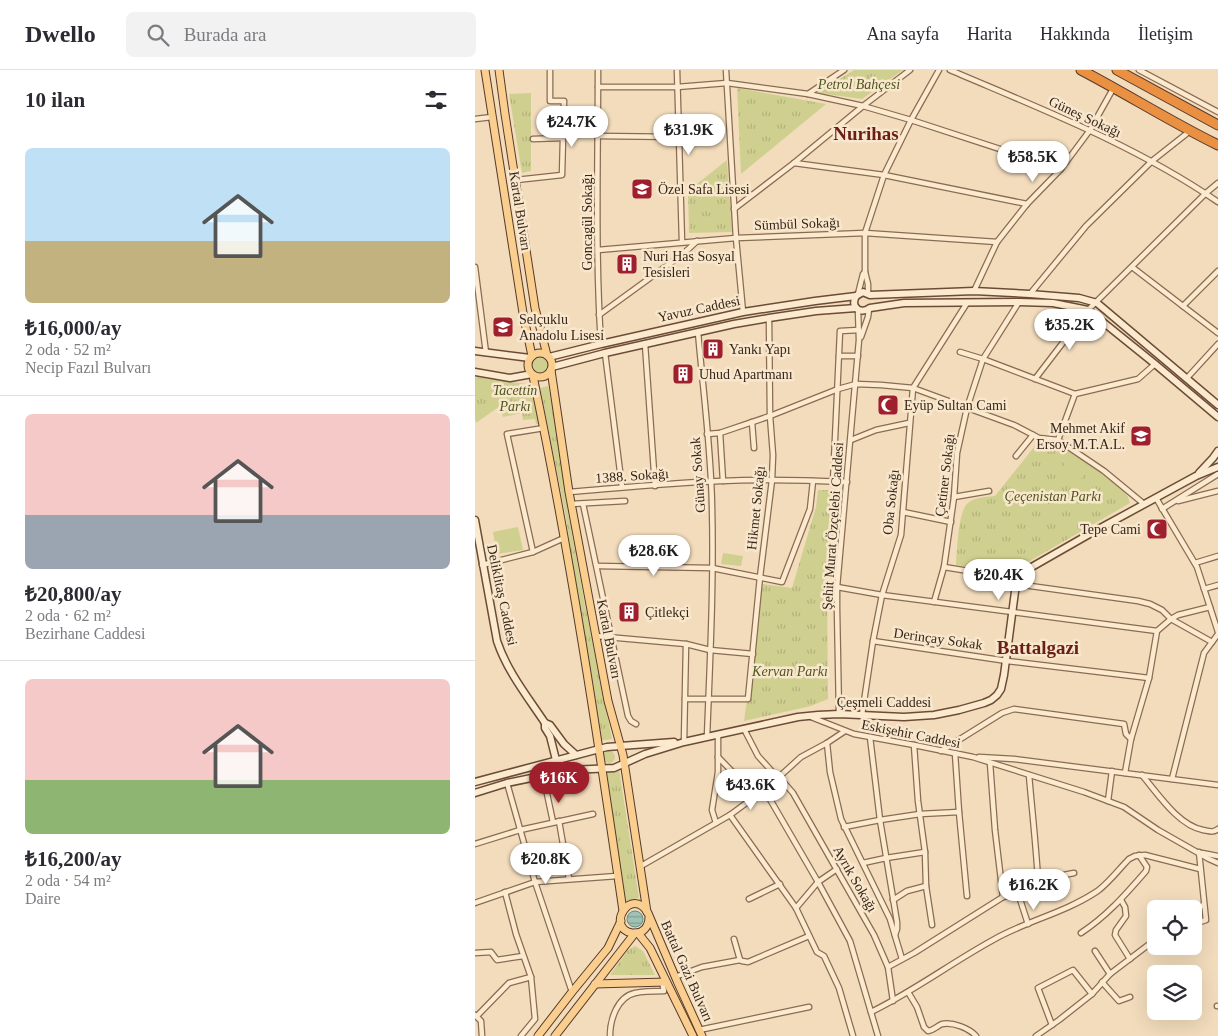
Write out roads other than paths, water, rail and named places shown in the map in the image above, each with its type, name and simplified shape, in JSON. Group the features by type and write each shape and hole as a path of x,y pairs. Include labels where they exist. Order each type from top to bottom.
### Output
{"highway":[{"path":"1081,70 1218,144"},
{"path":"1117,70 1218,125"}],"main road":[{"name":"Kartal Bulvarı","path":"485,70 531,357"},
{"name":"Kartal Bulvarı","path":"499,70 535,308 548,356"},
{"path":"537,353 548,356 552,362 552,369 543,377 533,375 528,368 531,357 537,353"},
{"name":"Kartal Bulvarı","path":"552,369 571,504 609,701 625,763 648,914"},
{"name":"Kartal Bulvarı","path":"533,375 564,538 623,911"},
{"path":"634,904 641,906 648,914 647,927 642,932 637,933 623,928 621,914 628,906 634,904"},
{"name":"Battal Gazi Bulvarı","path":"648,914 701,1033"},
{"path":"538,1036 571,992 608,948 621,921"},
{"path":"555,1036 637,933"},
{"name":"Battal Gazi Bulvarı","path":"637,933 650,948 664,982 693,1036"},
{"path":"595,984 664,982"}],"street":[{"path":"516,180 562,176 564,101 550,101 550,70"},
{"name":"Goncagül Sokağı","path":"598,70 598,250 601,344"},
{"path":"677,70 682,242"},
{"path":"726,70 736,238 743,312"},
{"path":"809,94 844,70"},
{"path":"735,209 910,70"},
{"path":"870,308 872,300 869,295 865,272 865,233 884,175 911,120 939,70"},
{"name":"Güneş Sokağı","path":"950,70 1090,130 1152,161 1218,202"},
{"path":"1139,70 1218,112"},
{"path":"598,87 677,87 727,83 809,94 863,106 911,120 1061,168"},
{"path":"974,291 997,242 1027,204 1061,168 1090,130 1114,87"},
{"path":"475,119 492,117"},
{"path":"1030,294 1086,226 1152,161 1191,131"},
{"path":"598,136 679,137"},
{"path":"533,139 563,138"},
{"path":"794,163 884,175 1027,204"},
{"path":"1035,379 1089,310 1218,183"},
{"name":"Sümbül Sokağı","path":"598,250 736,238 865,233 997,242"},
{"path":"599,315 683,254 697,241"},
{"path":"1132,267 1218,333"},
{"path":"475,269 486,352"},
{"path":"1183,306 1218,271"},
{"path":"865,272 854,303 857,309 862,311 904,303 1019,302 1053,303 1089,310 1218,417"},
{"path":"857,295 863,292 869,295 974,291 1079,298 1097,303 1218,405"},
{"name":"Yavuz Caddesi","path":"548,356 743,312 857,295"},
{"name":"Çetiner Sokağı","path":"934,602 943,567 951,522 957,452 967,408 983,359 1019,302"},
{"name":"Oba Sokağı","path":"862,716 881,594 901,535 913,388 967,303"},
{"name":"Şehit Murat Özçelebi Caddesi","path":"859,340 870,308"},
{"name":"Yavuz Caddesi","path":"552,369 605,353 769,318 816,311 857,309"},
{"name":"Şehit Murat Özçelebi Caddesi","path":"839,714 837,587 856,384 859,340 857,309"},
{"name":"Hikmet Sokağı","path":"708,698 748,699 772,480 769,318"},
{"path":"833,482 840,331 859,330"},
{"name":"Günay Sokak","path":"698,332 711,481 712,524 707,737"},
{"path":"645,344 655,486"},
{"path":"1187,378 1218,344"},
{"path":"475,351 531,357"},
{"path":"960,352 1075,394 1138,379 1155,364"},
{"path":"605,353 622,488"},
{"path":"839,356 858,356"},
{"path":"475,372 510,378 533,375"},
{"path":"707,434 720,433 856,384 913,388 1014,425 1039,438 1058,440 1104,471 1144,504"},
{"path":"1058,440 1075,394"},
{"path":"752,422 754,448"},
{"path":"851,440 876,430 909,423"},
{"path":"533,552 507,434 544,428"},
{"path":"720,433 723,481"},
{"path":"1016,456 1033,435"},
{"path":"1196,476 1218,451"},
{"path":"1017,581 1023,572 1144,504 1196,476 1218,467"},
{"path":"1162,508 1218,474"},
{"name":"1388. Sokağı","path":"569,492 711,481 847,482"},
{"path":"597,566 712,568 782,582 810,509 813,481"},
{"path":"954,497 989,491"},
{"path":"1173,502 1218,491"},
{"path":"1156,498 1195,563 1218,633 1204,653 1172,779"},
{"path":"571,504 625,500"},
{"path":"583,504 628,716 636,724"},
{"path":"903,512 951,522"},
{"name":"Deliklitaş Caddesi","path":"475,520 478,553 497,640 513,676 545,723 556,760"},
{"path":"482,565 533,552 564,538"},
{"path":"1195,563 1218,556"},
{"path":"943,567 1150,604 1162,610 1171,619 1212,642"},
{"name":"Çeşmeli Caddesi","path":"475,793 507,783 570,770 614,768 645,754 684,742 808,716 839,714 905,717 934,715 984,703 991,700 1001,689 1007,660 1017,581"},
{"path":"1204,589 1218,585"},
{"path":"837,587 934,602 1157,631"},
{"path":"1125,773 1131,739 1149,678 1157,631 1178,615 1210,607"},
{"path":"596,636 686,644 710,650 753,654"},
{"name":"Derinçay Sokak","path":"873,641 1149,678"},
{"path":"684,742 686,644"},
{"path":"685,699 708,698"},
{"path":"940,751 1002,713 1014,709 1124,724 1126,734 1131,739"},
{"path":"808,716 845,731"},
{"name":"Deliklitaş Caddesi","path":"545,723 550,725 564,744 576,755"},
{"name":"Ayrık Sokağı","path":"744,728 758,756 793,794 875,935 888,967 893,1001"},
{"name":"Eskişehir Caddesi","path":"641,866 730,815 765,789 801,757 845,731 973,757 1084,792 1124,807 1158,830 1218,863"},
{"path":"716,823 713,810 718,772 718,734"},
{"path":"870,737 880,820 897,926 895,936"},
{"name":"Çeşmeli Caddesi","path":"475,782 607,747 684,742"},
{"path":"827,743 830,772 838,809 890,919 902,959"},
{"path":"914,745 917,792 925,852 926,886 932,925"},
{"path":"955,753 967,896"},
{"path":"718,757 756,796"},
{"path":"973,757 1014,759 1218,785"},
{"path":"990,763 1003,897"},
{"path":"1108,801 1112,771"},
{"path":"1029,775 1038,880 1074,873"},
{"path":"1142,775 1184,822 1194,828 1209,832 1214,832 1218,829"},
{"path":"507,783 535,882 571,992"},
{"path":"546,789 553,822"},
{"path":"765,789 850,941 878,1036"},
{"path":"845,827 920,814 959,812"},
{"path":"475,844 520,830 593,814"},
{"path":"730,815 796,908 817,952 824,956 843,999 853,1036"},
{"path":"559,821 569,879"},
{"path":"863,863 925,852"},
{"path":"1199,852 1206,920 1202,921"},
{"name":"Eskişehir Caddesi","path":"1199,852 1218,856"},
{"path":"1081,933 1097,922 1121,900 1147,870 1139,855"},
{"path":"871,1012 893,1001 995,939 1059,912 1098,891 1129,859 1145,855 1200,869"},
{"path":"530,865 566,858"},
{"path":"796,908 818,882 837,869"},
{"path":"475,903 535,882 617,876"},
{"path":"749,899 780,884"},
{"path":"893,900 907,891 926,886"},
{"path":"505,892 516,934 531,977 535,1019 521,1036"},
{"path":"888,967 1003,897 1018,893 1028,924"},
{"path":"1121,900 1125,906 1126,916 1116,930 1115,935 1130,958"},
{"path":"675,976 703,967 740,960 748,962 809,936"},
{"path":"734,939 740,960"},
{"path":"1036,1036 1092,994 1110,974 1147,946"},
{"path":"1095,951 1110,974"},
{"path":"475,953 491,952 497,960 523,956"},
{"path":"1051,1025 1038,988 1073,970 1092,994"},
{"path":"482,1036 481,1021 476,1015 509,983 531,977"},
{"path":"610,1036 614,1014 623,999 636,992 664,991 664,982"},
{"path":"1102,982 1119,1001 1130,997"},
{"path":"908,992 917,1007 923,1027 928,1031 941,1025 951,1024 965,1028 976,1036"},
{"path":"701,1033 809,1007"}],"place":[{"name":"Özel Safa Lisesi","path":"642,189"},
{"name":"Nuri Has Sosyal Tesisleri","path":"627,264"},
{"name":"Selçuklu Anadolu Lisesi","path":"503,327"},
{"name":"Yankı Yapı","path":"713,349"},
{"name":"Uhud Apartmanı","path":"683,374"},
{"name":"Eyüp Sultan Cami","path":"888,405"},
{"name":"Mehmet Akif Ersoy M.T.A.L.","path":"1141,436"},
{"name":"Tepe Cami","path":"1157,529"},
{"name":"Çitlekçi","path":"629,612"}],"district":[{"name":"Nurihas","path":"866,133"},
{"name":"Battalgazi","path":"1038,647"}],"park label":[{"name":"Petrol Bahçesi","path":"859,84"},
{"name":"Tacettin Parkı","path":"515,398"},
{"name":"Çeçenistan Parkı","path":"1053,496"},
{"name":"Kervan Parkı","path":"790,671"}]}
